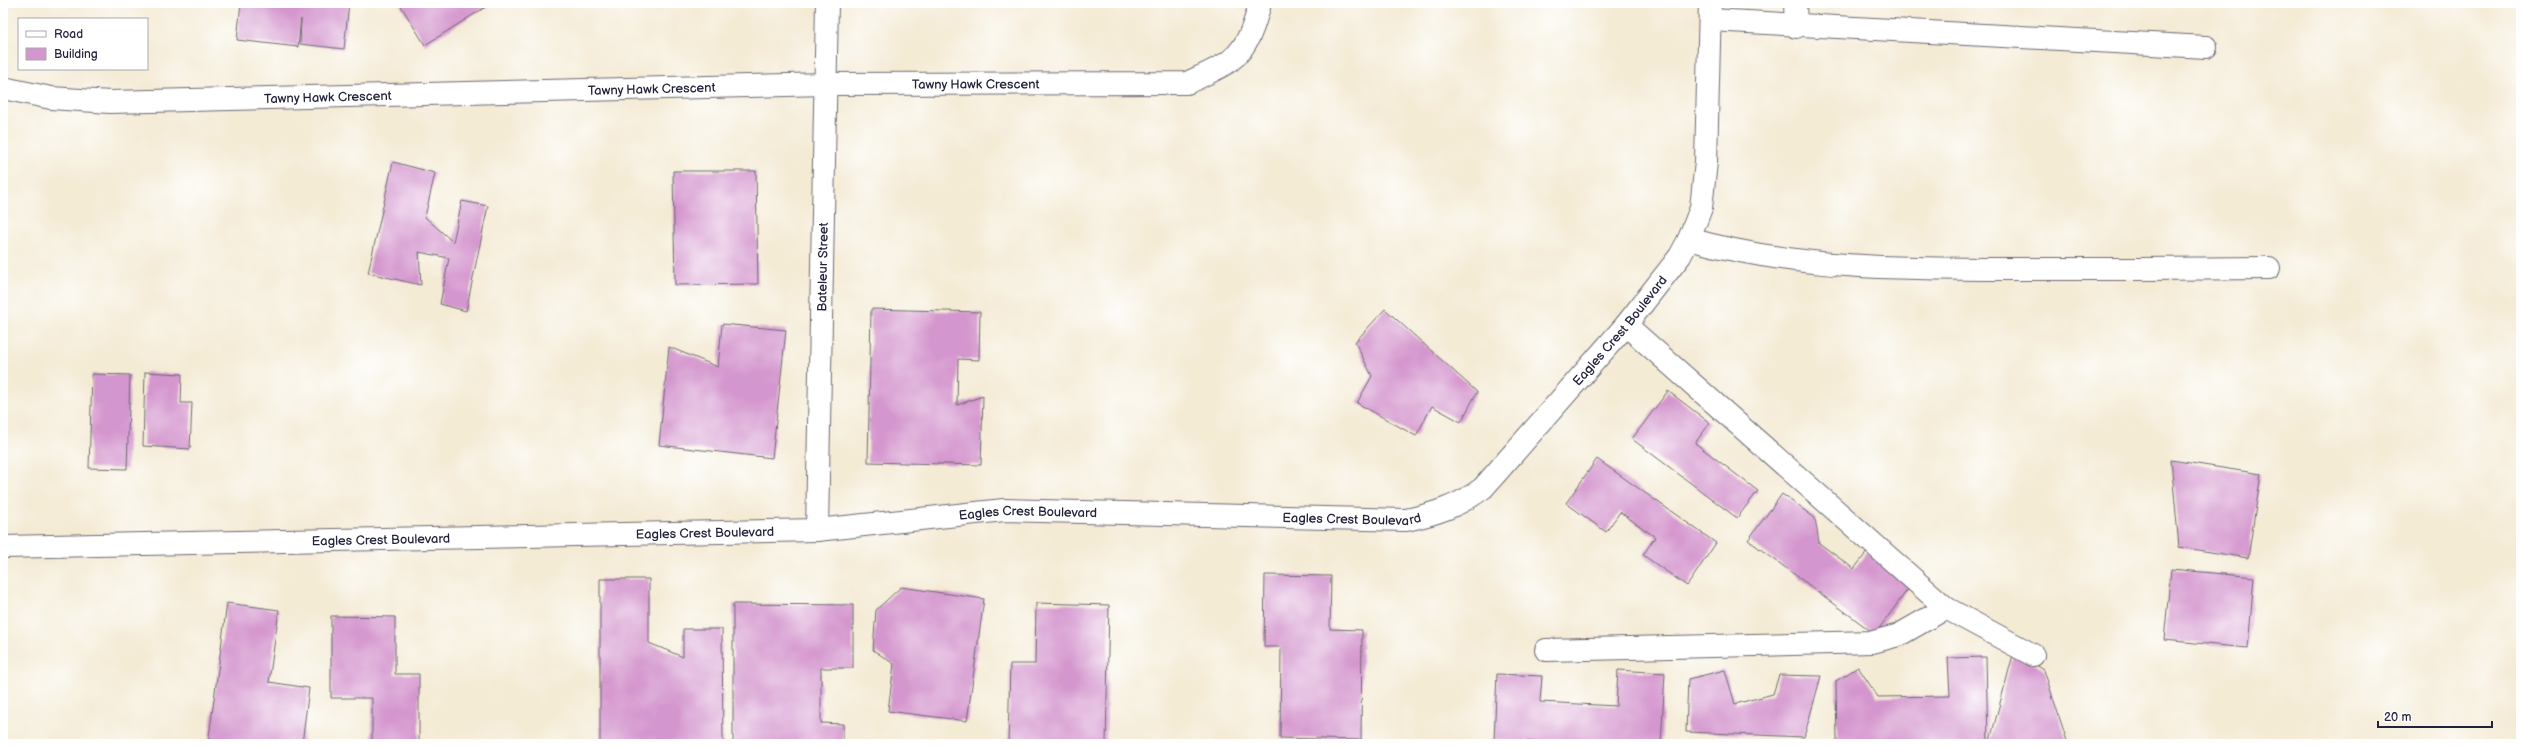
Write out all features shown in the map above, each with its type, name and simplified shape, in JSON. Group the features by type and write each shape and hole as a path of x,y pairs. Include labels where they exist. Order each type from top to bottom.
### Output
{"street":[{"name":"Bateleur Street","path":"818,530 827,3"},
{"name":"Tawny Hawk Crescent","path":"3,88 51,98 110,102 826,84 1187,83 1231,60 1246,42 1255,24 1260,3"},
{"path":"1794,3 1796,27"},
{"path":"1710,12 1796,27 2206,47"},
{"name":"Eagles Crest Boulevard","path":"3,547 818,530 1004,510 1406,520 1438,514 1466,501 1483,488 1626,324 1680,256 1689,239 1701,208 1706,162 1710,12"},
{"path":"1689,239 1729,250 1777,259 1852,266 1940,269 2269,268"},
{"path":"1626,324 1946,608 2033,655"},
{"path":"1546,650 1873,642 1899,635 1946,608"}],"building":[{"path":"241,3 349,3 344,49 300,44 301,19 298,47 237,40"},
{"path":"399,3 492,3 425,45"},
{"path":"393,162 435,173 425,217 453,242 462,201 488,206 466,311 440,304 449,258 419,252 421,285 368,273"},
{"path":"673,171 756,171 758,284 675,285"},
{"path":"871,309 980,312 979,360 958,359 957,405 983,396 981,465 868,462"},
{"path":"1385,309 1477,392 1461,422 1432,406 1416,436 1357,403 1372,376 1355,342"},
{"path":"722,324 786,330 772,458 659,445 669,347 718,367"},
{"path":"145,372 182,374 181,403 192,403 190,449 143,446"},
{"path":"92,374 130,375 127,469 89,468"},
{"path":"1668,391 1710,423 1695,443 1758,491 1737,518 1632,439"},
{"path":"1597,459 1716,543 1687,586 1643,555 1655,537 1620,512 1606,532 1566,503"},
{"path":"2171,460 2261,474 2248,558 2179,547"},
{"path":"1782,494 1815,518 1819,543 1854,569 1867,552 1911,585 1875,634 1748,540"},
{"path":"2171,569 2254,577 2248,648 2164,640"},
{"path":"1265,575 1331,576 1330,629 1362,630 1361,740 1280,738 1281,647 1264,647"},
{"path":"600,579 649,579 649,643 683,657 683,629 722,629 723,744 600,744"},
{"path":"901,587 984,599 967,721 888,711 894,664 873,650 876,610"},
{"path":"227,603 279,610 269,682 309,688 302,744 208,744"},
{"path":"1036,603 1109,605 1106,744 1008,744 1010,664 1035,664"},
{"path":"733,604 853,605 853,668 821,668 821,723 843,724 843,744 733,744"},
{"path":"331,616 395,617 395,674 419,674 419,744 372,744 372,698 331,698"},
{"path":"2014,651 2044,670 2068,744 1989,744"},
{"path":"1986,657 1988,744 1837,744 1836,681 1858,667 1878,697 1950,696 1948,658"},
{"path":"1618,670 1665,673 1661,744 1573,744 1494,740 1497,674 1542,676 1540,702 1616,706"},
{"path":"1725,670 1735,704 1773,694 1779,675 1821,676 1804,737 1686,732 1688,679"}]}
